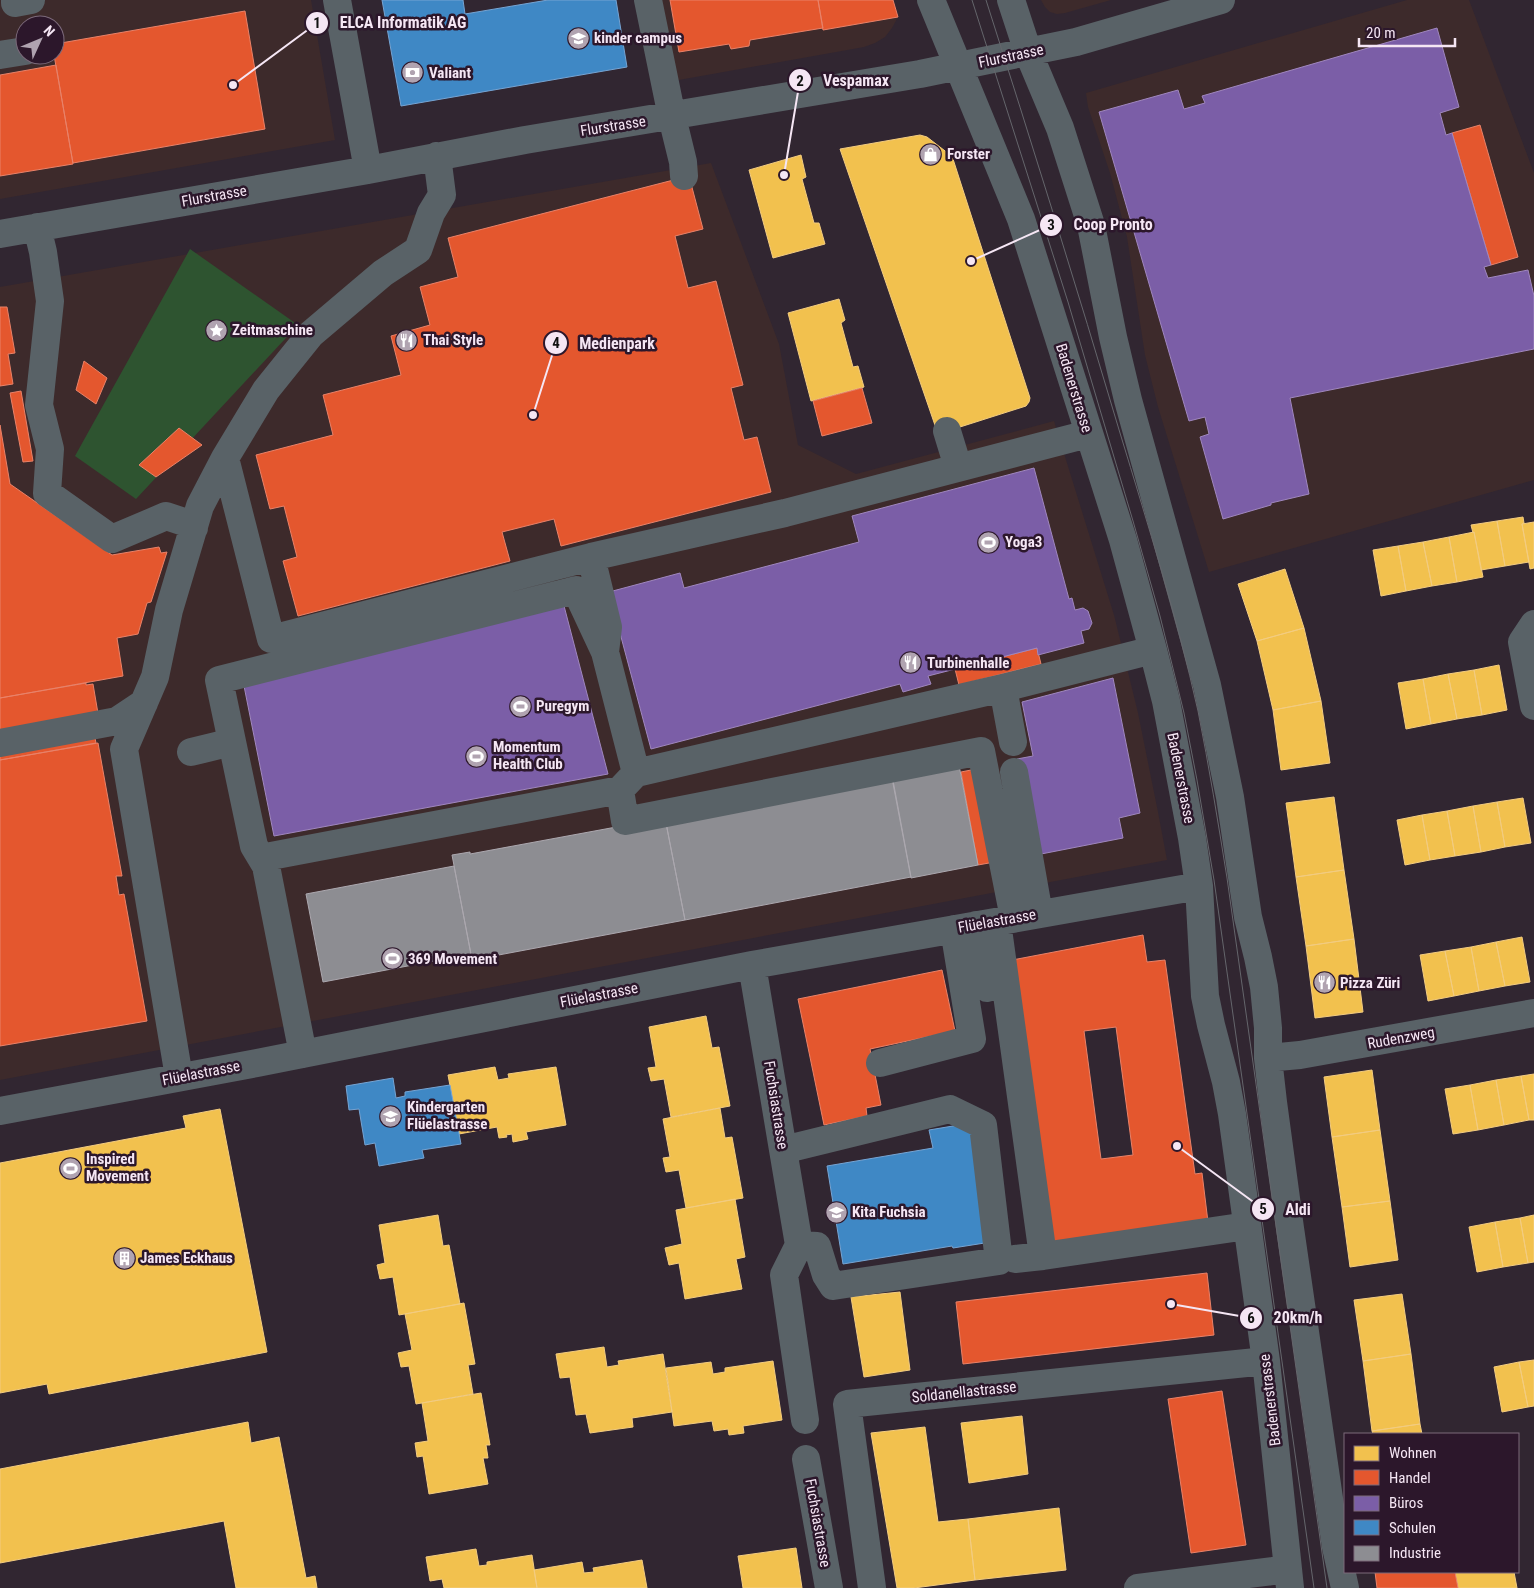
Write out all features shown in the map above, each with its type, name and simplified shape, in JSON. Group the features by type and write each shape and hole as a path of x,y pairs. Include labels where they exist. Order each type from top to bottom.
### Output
{"street":[{"path":"15,0 15,3 31,0"},
{"path":"337,0 368,170"},
{"path":"648,0 683,162 684,176"},
{"name":"Badenerstrasse","path":"931,0 1021,219 1123,540 1166,701 1192,838 1199,886 1205,996 1226,1082 1248,1226 1266,1361 1289,1579"},
{"path":"1011,0 1028,52 1060,128 1092,225 1113,337 1128,400 1206,685 1230,797 1248,916 1264,986 1268,1028 1268,1058 1297,1277 1336,1547 1345,1588"},
{"name":"Flurstrasse","path":"0,234 368,170 525,140 672,117 960,67 1076,42 1221,0"},
{"path":"0,55 15,53"},
{"path":"179,1077 124,749 155,677 169,610 200,506 225,458 266,390 311,334 384,273 418,250 432,213 442,195 437,156"},
{"path":"37,227 50,301 39,405 50,450 47,494 112,539 166,516 190,524 194,528"},
{"path":"947,431 958,467"},
{"path":"225,458 271,639 591,557 786,513 1088,434"},
{"path":"591,557 608,627 605,652"},
{"path":"303,1054 268,861 239,731 219,680 576,590 605,652 628,781 625,820 981,751 996,922 1002,1081"},
{"path":"1534,624 1522,642 1534,706"},
{"path":"268,861 628,781 1153,650"},
{"path":"1003,688 1013,742"},
{"path":"0,743 117,721 144,703"},
{"path":"191,752 239,731"},
{"path":"880,1063 972,1039 996,922 1014,772"},
{"name":"Flüelastrasse","path":"0,1112 303,1054 752,964 1199,886"},
{"path":"996,922 1043,1256"},
{"name":"Fuchsiastrasse","path":"752,964 800,1245"},
{"name":"Rudenzweg","path":"1268,1058 1300,1055 1534,1013"},
{"path":"783,1150 950,1109 982,1125 999,1261 833,1286 826,1275 817,1246 800,1245 784,1275 805,1420"},
{"path":"1015,1259 1248,1226"},
{"name":"Soldanellastrasse","path":"872,1588 847,1404 1266,1361"},
{"name":"Fuchsiastrasse","path":"806,1459 829,1588"},
{"path":"1138,1588 1289,1579"}],"shaded area":[{"path":"0,0 311,0 335,140 0,199"},
{"path":"647,0 893,0 898,17 885,37 864,47 662,83"},
{"path":"1041,0 1111,0 1057,14 1050,12"},
{"path":"1407,0 1469,0 1534,173 1534,480 1209,572 1158,407 1145,355 1127,237 1110,173 1088,107 1086,93"},
{"path":"711,163 779,344 798,445 856,474 1054,421 1114,615 1138,713 1167,860 0,1080 0,287"}],"green space":[{"path":"190,249 298,325 136,499 75,456"}],"building: Wohnen":[{"path":"920,135 927,137 953,159 1030,398 1026,406 938,434 840,149"},
{"path":"801,155 806,177 802,179 814,223 819,223 825,244 773,258 749,170"},
{"path":"839,299 845,320 841,323 853,367 858,366 864,387 811,401 788,313"},
{"path":"1523,517 1524,523 1522,524 1529,562 1505,566 1497,521"},
{"path":"1497,521 1505,566 1481,570 1471,525"},
{"path":"1534,522 1534,568 1530,569 1522,524"},
{"path":"1474,532 1483,577 1457,582 1449,537"},
{"path":"1449,537 1457,582 1432,586 1423,542"},
{"path":"1423,542 1432,586 1406,591 1398,546"},
{"path":"1398,546 1406,591 1381,596 1373,550"},
{"path":"1285,569 1304,628 1257,641 1238,584"},
{"path":"1304,628 1321,701 1273,710 1257,641"},
{"path":"1499,665 1507,710 1482,715 1474,670"},
{"path":"1474,670 1482,715 1457,719 1448,674"},
{"path":"1448,674 1457,719 1431,724 1423,679"},
{"path":"1423,679 1431,724 1406,729 1398,683"},
{"path":"1321,701 1330,763 1281,770 1273,710"},
{"path":"1334,797 1344,870 1296,877 1286,803"},
{"path":"1523,798 1531,843 1505,847 1497,802"},
{"path":"1497,802 1505,847 1481,852 1473,806"},
{"path":"1473,806 1481,852 1455,856 1447,811"},
{"path":"1447,811 1455,856 1430,860 1422,815"},
{"path":"1422,815 1430,860 1405,865 1397,820"},
{"path":"1344,870 1354,939 1306,946 1296,877"},
{"path":"1522,937 1530,982 1505,986 1496,942"},
{"path":"1354,939 1363,1012 1315,1018 1306,946"},
{"path":"1496,942 1505,986 1479,991 1471,947"},
{"path":"1471,947 1479,991 1454,996 1445,951"},
{"path":"1445,951 1454,996 1428,1001 1420,955"},
{"path":"706,1016 712,1048 719,1047 730,1106 671,1117 664,1079 651,1081 648,1068 656,1067 649,1027"},
{"path":"495,1067 498,1080 509,1078 508,1074 556,1067 566,1125 526,1132 528,1139 513,1142 512,1134 499,1138 497,1127 459,1134 448,1075"},
{"path":"1372,1070 1380,1130 1332,1137 1324,1077"},
{"path":"1534,1074 1534,1120 1529,1120 1521,1076"},
{"path":"1521,1076 1529,1120 1504,1125 1496,1080"},
{"path":"1496,1080 1504,1125 1478,1130 1470,1085"},
{"path":"1470,1085 1478,1130 1453,1134 1445,1089"},
{"path":"720,1108 725,1138 732,1137 743,1198 686,1208 679,1170 666,1172 663,1158 670,1157 663,1119"},
{"name":"James Eckhaus","path":"220,1109 267,1352 49,1394 47,1384 0,1393 0,1163 186,1128 183,1116"},
{"path":"1380,1130 1390,1201 1342,1207 1332,1137"},
{"path":"735,1199 745,1257 736,1259 742,1289 685,1299 679,1263 669,1265 665,1248 682,1244 676,1210"},
{"path":"1390,1201 1398,1260 1350,1267 1342,1207"},
{"path":"438,1215 443,1246 449,1245 460,1304 399,1315 393,1277 380,1279 377,1265 385,1263 379,1225"},
{"path":"1534,1215 1534,1262 1528,1263 1520,1218"},
{"path":"1520,1218 1528,1263 1503,1267 1495,1222"},
{"path":"1495,1222 1503,1267 1477,1272 1469,1227"},
{"path":"900,1292 910,1370 864,1377 851,1297"},
{"path":"1402,1294 1411,1354 1363,1361 1354,1300"},
{"path":"464,1303 475,1364 468,1365 473,1394 416,1404 409,1366 401,1367 398,1353 412,1350 405,1314"},
{"path":"604,1347 607,1367 619,1365 618,1361 663,1354 672,1412 632,1418 633,1427 590,1433 586,1414 576,1415 570,1377 560,1378 556,1354"},
{"path":"1411,1354 1420,1424 1372,1431 1363,1361"},
{"path":"1534,1360 1534,1406 1528,1407 1519,1362"},
{"path":"773,1361 782,1420 743,1426 744,1433 729,1435 728,1429 714,1431 712,1421 674,1426 666,1368 711,1362 713,1374 725,1372 725,1368"},
{"path":"1519,1362 1528,1407 1502,1412 1494,1367"},
{"path":"481,1393 490,1445 486,1445 488,1458 483,1458 488,1484 429,1494 423,1456 417,1457 415,1443 428,1441 422,1403"},
{"path":"1022,1416 1028,1474 969,1483 961,1423"},
{"path":"248,1422 251,1443 279,1437 306,1578 315,1576 317,1588 236,1588 224,1521 0,1563 0,1469"},
{"path":"1420,1424 1422,1433 1373,1433 1372,1431"},
{"path":"925,1427 938,1522 968,1519 975,1580 914,1588 897,1588 871,1433"},
{"path":"1059,1508 1066,1570 975,1580 968,1519"},
{"path":"796,1548 802,1588 743,1588 738,1556"},
{"path":"476,1549 479,1566 487,1565 487,1562 532,1555 537,1588 444,1588 442,1579 430,1581 426,1557"},
{"path":"642,1560 647,1588 537,1588 534,1570 582,1562 584,1573 594,1572 593,1568"},
{"path":"1455,1573 1514,1573 1517,1588 1458,1588"}],"building: Handel":[{"path":"670,0 818,0 823,28 750,40 749,46 731,49 729,44 679,52"},
{"path":"818,0 893,0 898,17 823,30"},
{"path":"245,11 265,129 73,163 56,65 65,65 65,42"},
{"path":"56,65 73,164 0,176 0,75"},
{"path":"1480,125 1518,257 1491,265 1452,133"},
{"path":"689,176 703,229 675,236 688,288 716,281 743,385 731,388 744,440 757,437 771,492 561,546 554,519 502,532 510,561 298,616 283,561 297,557 284,506 270,509 256,455 333,435 323,395 401,375 391,336 430,325 420,287 458,277 448,238"},
{"path":"0,307 7,307 15,353 8,354 13,384 0,386"},
{"path":"84,361 107,378 96,404 76,390"},
{"path":"862,388 872,423 822,436 813,401"},
{"path":"21,391 33,461 23,462 10,393"},
{"path":"0,425 10,484 112,555 159,547 161,553 167,552 151,602 147,603 138,634 117,638 123,676 0,698"},
{"path":"179,428 202,445 156,477 139,465"},
{"path":"1037,648 1041,664 959,685 955,669"},
{"path":"86,683 86,685 93,684 102,737 95,738 96,743 0,760 0,698"},
{"path":"98,743 122,876 116,876 119,895 124,894 147,1021 0,1046 0,760"},
{"path":"981,768 1000,861 978,865 961,772"},
{"path":"1143,935 1147,962 1165,960 1195,1174 1202,1173 1208,1222 1054,1243 1007,961","holes":["1116,1027 1133,1155 1101,1159 1084,1031"]},
{"path":"942,970 955,1031 870,1049 881,1105 866,1108 867,1116 824,1125 798,999"},
{"path":"1207,1273 1214,1335 963,1364 956,1302"},
{"path":"1222,1391 1246,1545 1191,1553 1168,1399"},
{"path":"1375,1573 1455,1573 1458,1588 1377,1588"}],"building: Büros":[{"path":"1437,28 1459,107 1440,113 1446,135 1452,133 1491,265 1484,267 1488,278 1528,270 1534,296 1534,349 1290,398 1309,494 1271,503 1271,505 1223,519 1200,437 1209,434 1205,417 1189,421 1099,112 1178,90 1184,109 1205,103 1202,96"},
{"path":"1034,468 1069,599 1072,598 1075,610 1083,608 1088,611 1092,623 1089,629 1081,631 1084,643 1038,655 1037,648 928,676 931,684 903,692 900,684 651,749 609,592 680,573 684,588 859,542 852,516"},
{"path":"563,602 608,774 274,836 244,686"},
{"path":"1113,678 1140,813 1119,818 1123,838 1036,855 1017,759 1033,756 1022,702"}],"building: Schulen":[{"path":"382,0 463,0 465,14 548,0 616,0 627,67 401,106"},
{"path":"393,1078 396,1098 405,1096 405,1092 450,1085 461,1144 422,1150 424,1158 379,1166 375,1143 365,1145 359,1109 349,1110 346,1086"},
{"path":"971,1123 991,1242 953,1248 952,1246 843,1264 827,1166 933,1148 929,1130"}],"building: Industrie":[{"path":"958,760 978,865 911,878 891,773"},
{"path":"892,775 911,877 685,920 665,818"},
{"path":"665,818 685,920 472,960 452,855 470,852 470,854"},
{"path":"454,866 471,954 323,982 306,894"}],"tram line":[{"path":"972,0 1068,302 1160,616 1184,713 1214,880 1314,1588"},
{"path":"986,0 1071,270 1151,537 1181,641 1198,711 1227,878 1327,1588"}],"place":[{"name":"kinder campus","path":"578,38"},
{"name":"Valiant","path":"413,73"},
{"name":"ELCA Informatik AG","path":"233,85"},
{"name":"Forster","path":"931,154"},
{"name":"Vespamax","path":"784,175"},
{"name":"Coop Pronto","path":"971,261"},
{"name":"Zeitmaschine","path":"216,330"},
{"name":"Thai Style","path":"407,340"},
{"name":"Medienpark","path":"533,415"},
{"name":"Yoga3","path":"989,542"},
{"name":"Turbinenhalle","path":"911,663"},
{"name":"Puregym","path":"520,706"},
{"name":"Momentum Health Club","path":"477,756"},
{"name":"369 Movement","path":"392,959"},
{"name":"Pizza Züri","path":"1324,983"},
{"name":"Kindergarten Flüelastrasse","path":"391,1116"},
{"name":"Aldi","path":"1177,1146"},
{"name":"Inspired Movement","path":"70,1168"},
{"name":"Kita Fuchsia","path":"836,1212"},
{"name":"James Eckhaus","path":"124,1258"},
{"name":"20km/h","path":"1171,1304"}]}
